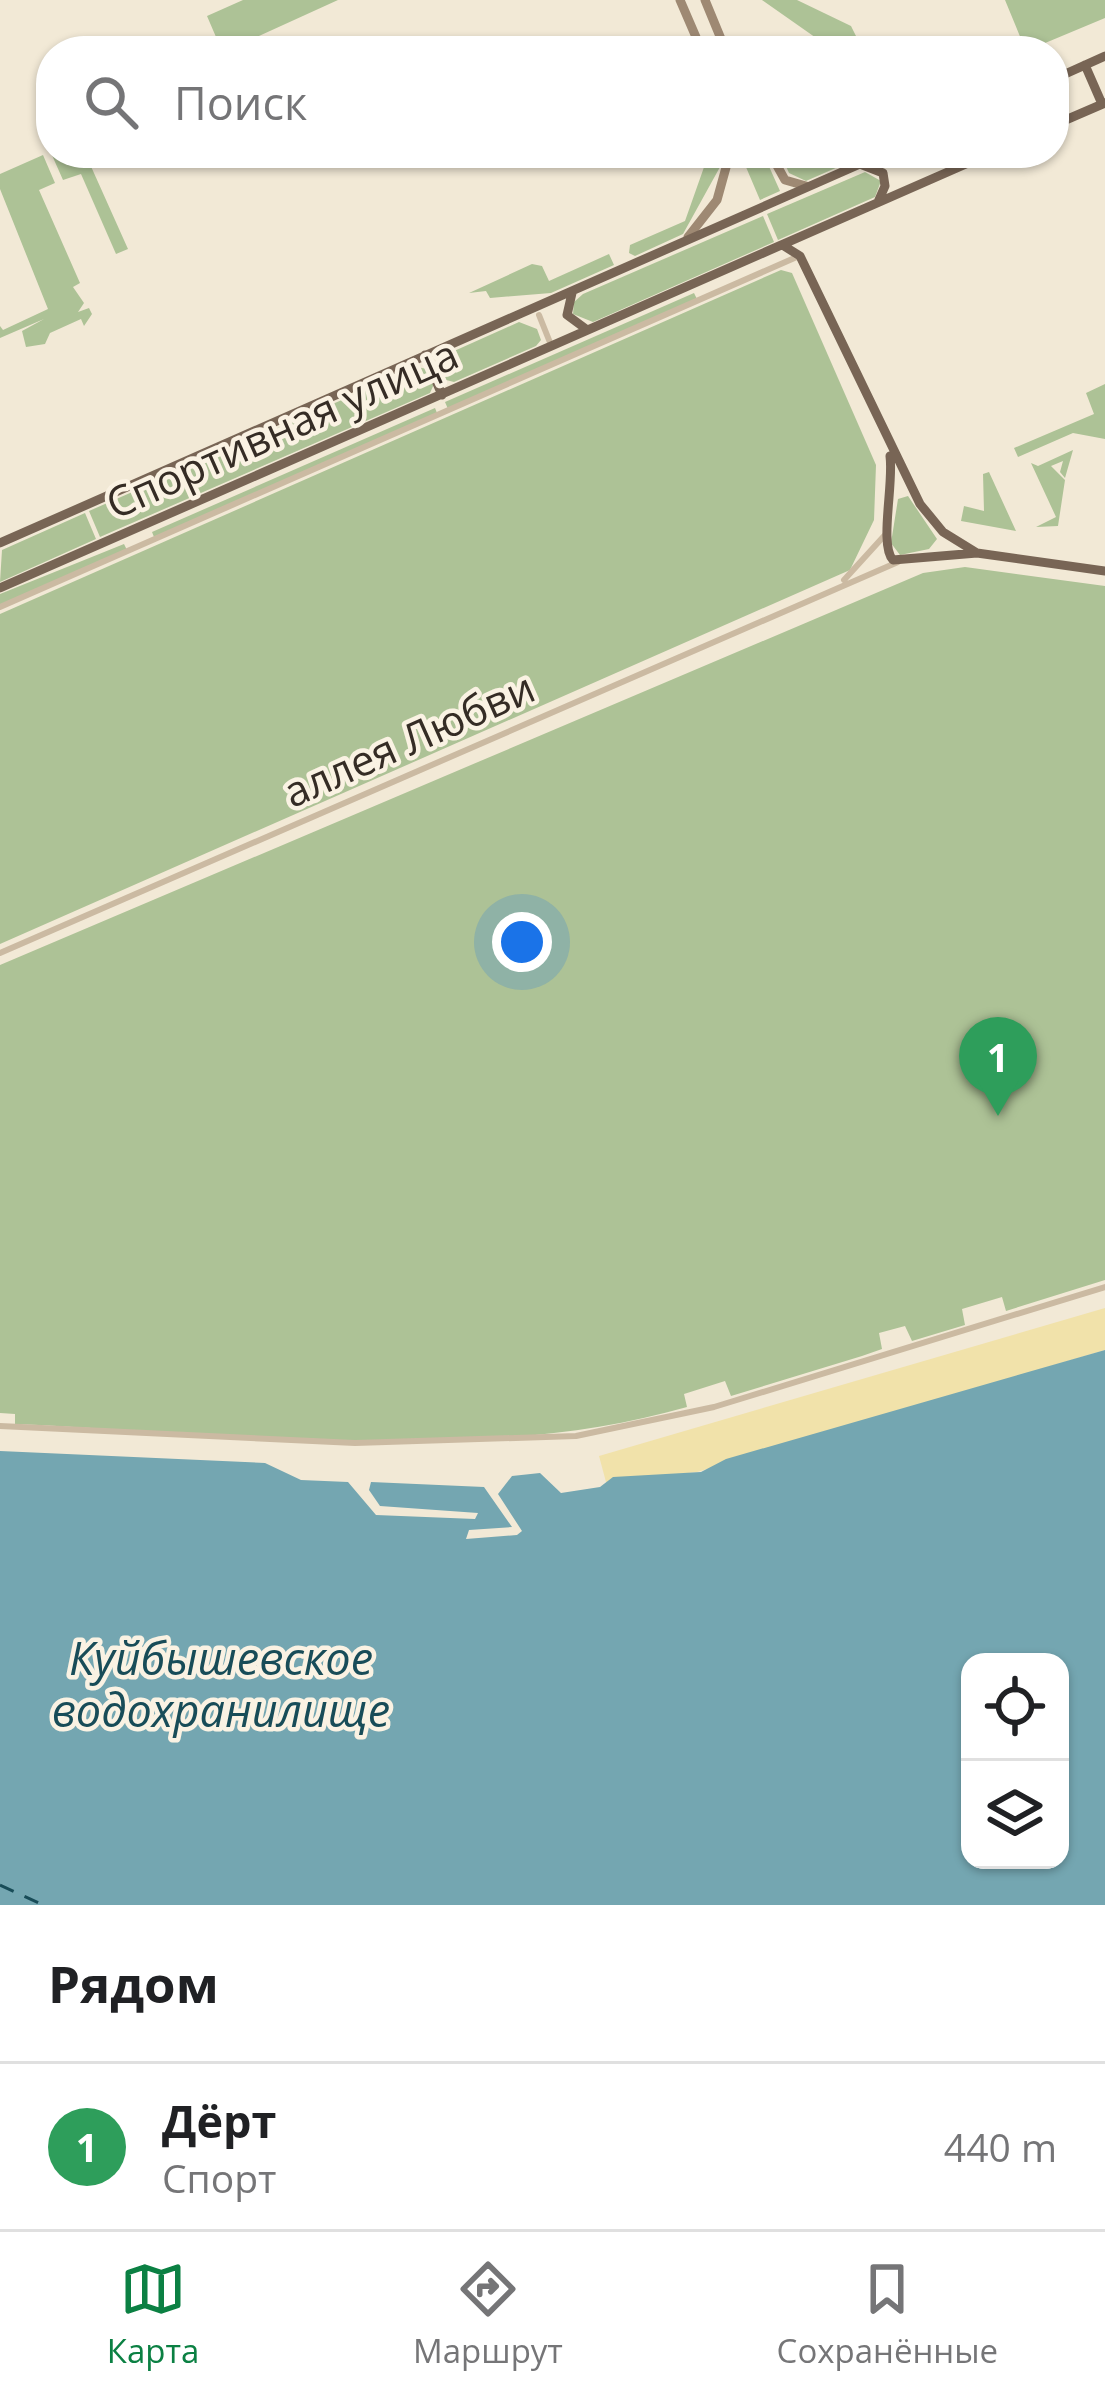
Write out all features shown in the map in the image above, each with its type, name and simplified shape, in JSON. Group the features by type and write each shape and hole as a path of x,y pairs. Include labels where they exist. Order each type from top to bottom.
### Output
{"main road":[{"path":"680,0 696,36"},
{"path":"705,0 720,36"},
{"path":"1069,72 1105,56"},
{"path":"1069,119 1103,104 1085,65"},
{"path":"672,248 710,214 727,168"},
{"path":"778,168 784,180 811,186"},
{"name":"Спортивная улица","path":"0,543 851,168"},
{"path":"870,168 883,173 885,186 878,202"},
{"name":"Спортивная улица","path":"0,588 956,168"},
{"path":"800,256 811,232"},
{"path":"778,247 791,247 800,256 914,493 943,532 977,553"},
{"path":"581,287 566,309 574,325 591,329"},
{"path":"425,355 442,395"},
{"path":"888,445 892,497 884,536 886,552 898,562 934,554 977,553 1105,571"},
{"path":"892,497 905,489 914,493"},
{"path":"934,554 944,546 943,532"}],"street":[{"path":"0,608 800,256"},
{"path":"539,315 552,346"},
{"name":"аллея Любви","path":"842,582 884,536"},
{"name":"аллея Любви","path":"0,953 842,582 898,562"},
{"path":"0,1426 355,1443 576,1436 714,1407 1105,1287"}],"green space":[{"path":"243,0 338,0 259,36 216,36 207,16"},
{"path":"762,0 797,0 851,26 856,36 813,36"},
{"path":"1005,0 1105,0 1105,18 1062,36 1020,36"},
{"path":"36,158 36,168 49,168 55,183 39,190 80,283 73,287 84,303 78,312 89,308 92,314 84,326 81,319 50,333 45,344 26,347 22,331 44,319 0,338 0,326 3,330 48,309 0,189 0,174"},
{"path":"58,168 92,168 128,249 116,254 81,174 63,180"},
{"path":"704,168 719,168 683,234 635,256 629,253 630,245 685,221"},
{"path":"746,168 770,168 780,191 760,200"},
{"path":"787,168 836,168 806,181"},
{"path":"865,172 881,181 875,197 778,240 767,214"},
{"path":"763,216 774,242 593,322 573,314 574,302 583,294"},
{"path":"609,254 614,265 551,293 490,298 486,291 469,293 532,264 542,266 549,281"},
{"path":"781,270 792,273 876,465 874,520 850,570 0,944 0,614"},
{"path":"694,293 697,299 448,409 445,402"},
{"path":"519,322 537,329 541,340 536,346 454,382 446,380 439,364 443,356"},
{"path":"417,367 427,369 434,384 430,393 100,537 89,511"},
{"path":"1105,384 1105,439 1073,433 1018,457 1014,448 1094,414 1086,393"},
{"path":"435,408 437,413 154,537 152,532"},
{"path":"1073,450 1065,478 1060,472 1063,461 1051,466 1065,480 1058,526 1036,527 1056,517 1031,463 1038,466"},
{"path":"989,472 1016,531 961,521 964,506 984,511 983,474"},
{"path":"908,496 937,539 929,549 900,555 891,543 898,499"},
{"path":"85,513 96,539 0,582 2,550"},
{"path":"124,544 127,550 0,606 0,594"},
{"path":"965,567 1105,586 1105,1280 1006,1311 1002,1297 962,1309 965,1325 912,1341 905,1326 879,1333 882,1349 731,1396 725,1381 684,1394 687,1407 607,1425 524,1436 439,1441 267,1438 15,1424 15,1414 0,1413 0,965 923,573"}],"sand":[{"path":"1105,1308 1105,1350 697,1472 606,1482 599,1456"}],"water":[{"name":"Куйбышевское водохранилище","path":"1105,1350 1105,1905 0,1905 0,1451 265,1463 301,1480 348,1482 376,1515 475,1519 478,1513 380,1506 369,1490 371,1482 484,1487 512,1527 469,1530 466,1539 522,1531 498,1494 512,1476 540,1473 561,1493 600,1487 613,1477 701,1472 726,1459"}],"ferry route":[{"path":"0,1885 43,1905"}],"place":[{"name":"Дёрт","path":"998,1116"}]}
